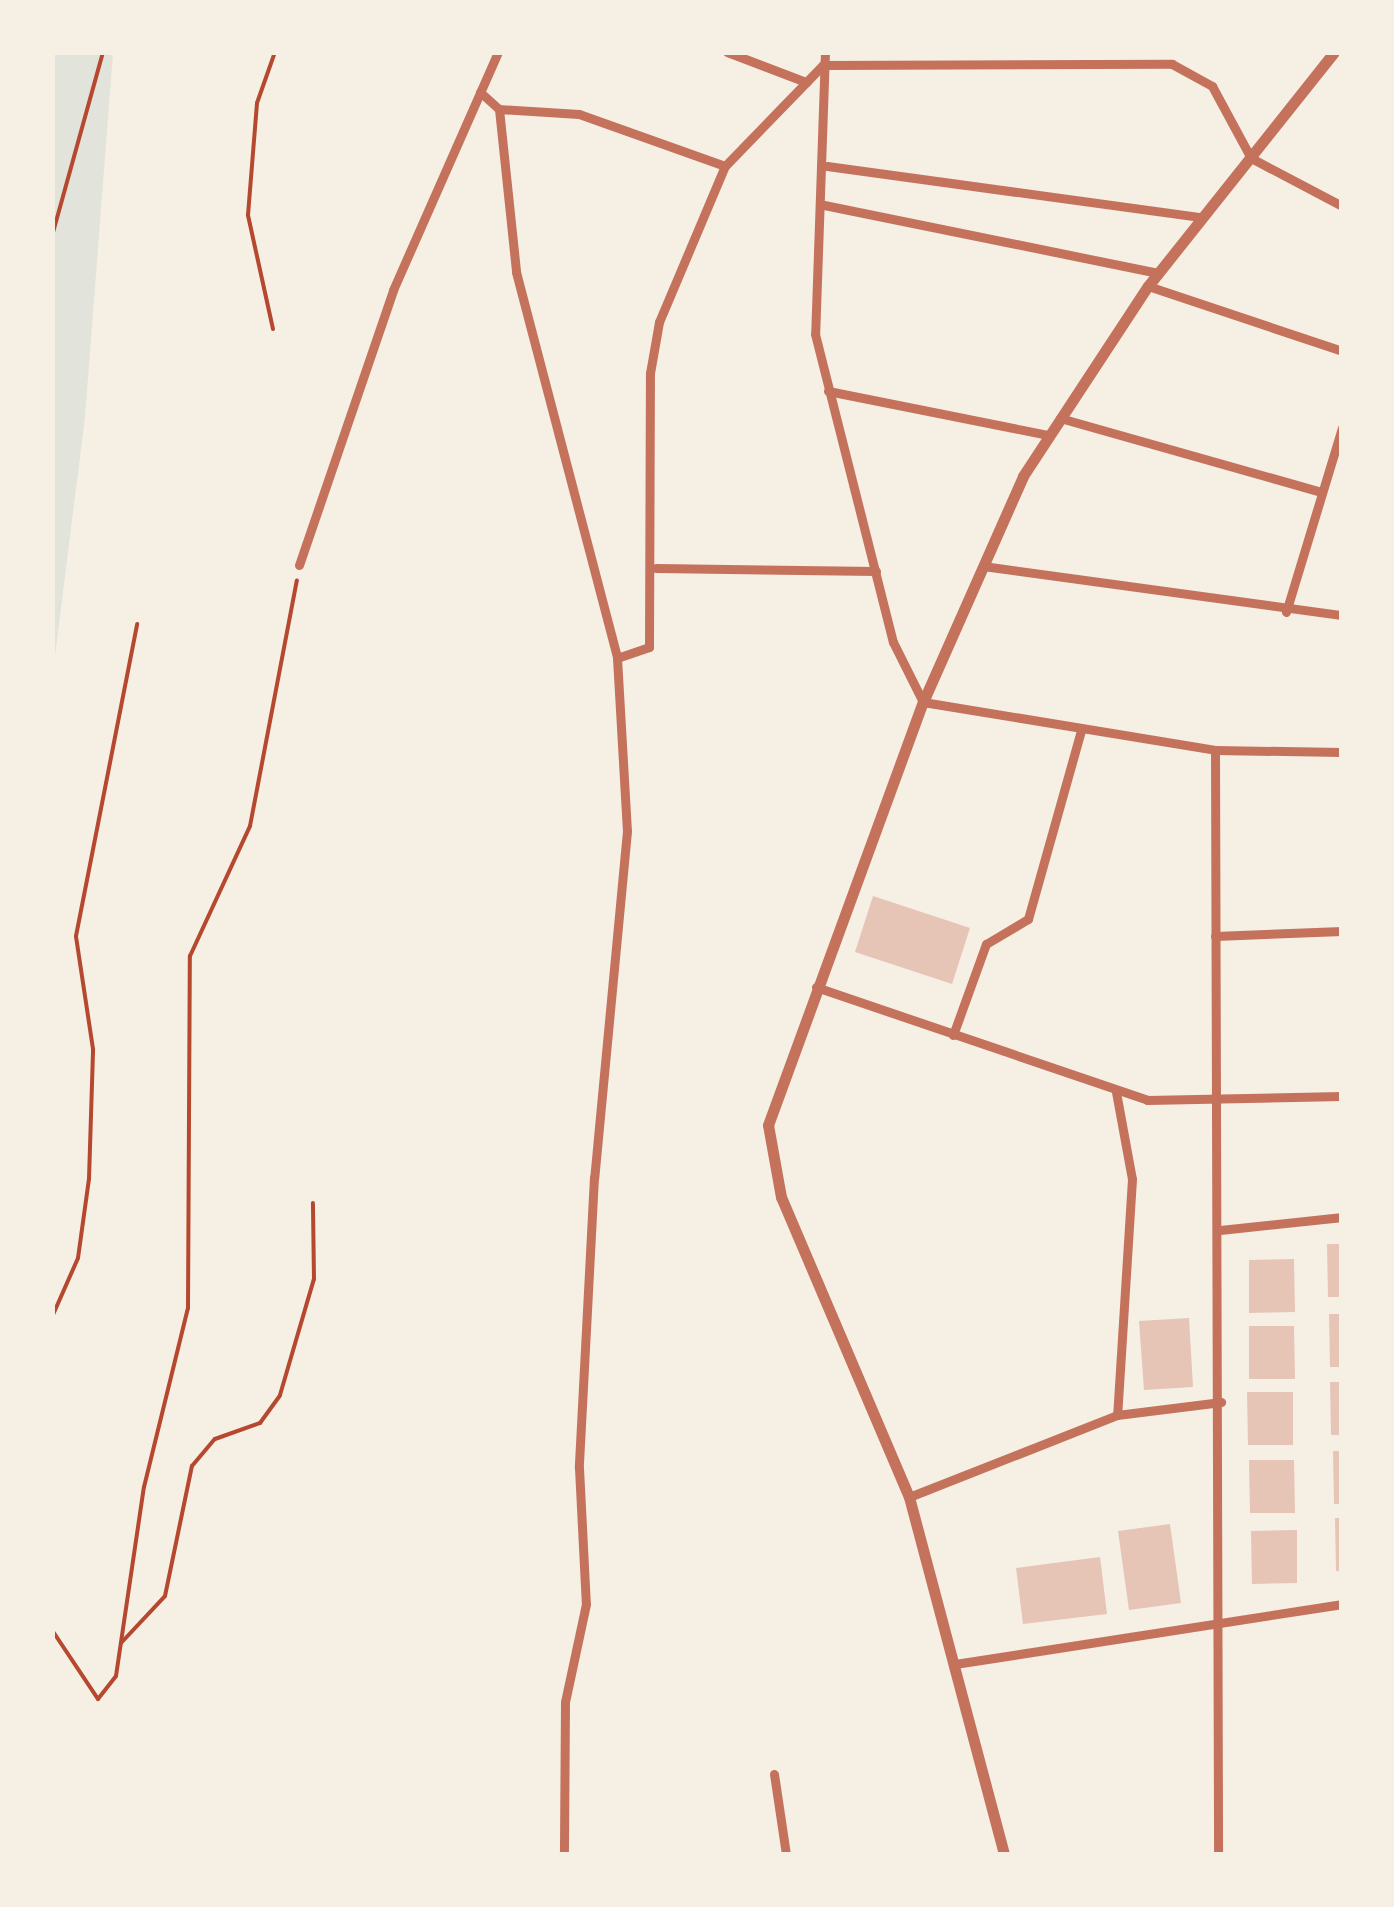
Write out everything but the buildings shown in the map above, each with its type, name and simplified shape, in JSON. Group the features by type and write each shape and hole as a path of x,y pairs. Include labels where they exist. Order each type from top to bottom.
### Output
{"street":[{"path":"299,565 393,290 498,52"},
{"path":"727,52 806,82"},
{"path":"824,52 826,166 814,334 893,642 923,702"},
{"path":"1004,1854 909,1497 768,1149 773,1102 923,702 1049,435 1148,286 1334,52"},
{"path":"617,658 649,647 656,568 656,339 725,166 823,65 1172,64 1212,86 1251,158 1342,206"},
{"path":"480,92 499,108 579,114 725,166"},
{"path":"499,108 516,272 617,658 626,831 594,1177 578,1468 586,1604 565,1702 564,1854"},
{"path":"826,166 1201,217"},
{"path":"824,205 1158,274"},
{"path":"1148,286 1342,350"},
{"path":"828,391 1049,435"},
{"path":"1060,418 1322,492"},
{"path":"1286,612 1342,428"},
{"path":"984,566 1286,612 1342,615"},
{"path":"656,568 876,571"},
{"path":"923,702 1214,750 1342,752"},
{"path":"953,1035 986,944 1028,919 1082,730"},
{"path":"1214,750 1221,1402 1218,1854"},
{"path":"1215,936 1342,931"},
{"path":"816,987 1147,1100 1216,1094 1342,1096"},
{"path":"1116,1092 1132,1178 1117,1415"},
{"path":"1220,1230 1342,1216"},
{"path":"909,1497 1117,1415 1221,1402"},
{"path":"955,1664 1342,1604"},
{"path":"774,1774 786,1854"}],"path":[{"path":"52,236 103,52"},
{"path":"273,329 248,215 257,103 275,52"},
{"path":"52,1630 98,1699 116,1676 144,1487 188,1308 190,956 250,826 299,565"},
{"path":"52,1317 78,1258 89,1179 93,1049 76,936 138,624"},
{"path":"122,1643 165,1596 192,1466 215,1439 260,1423 280,1395 314,1279 313,1203"}],"shaded area":[{"path":"53,53 113,53 85,417 53,672"}]}
